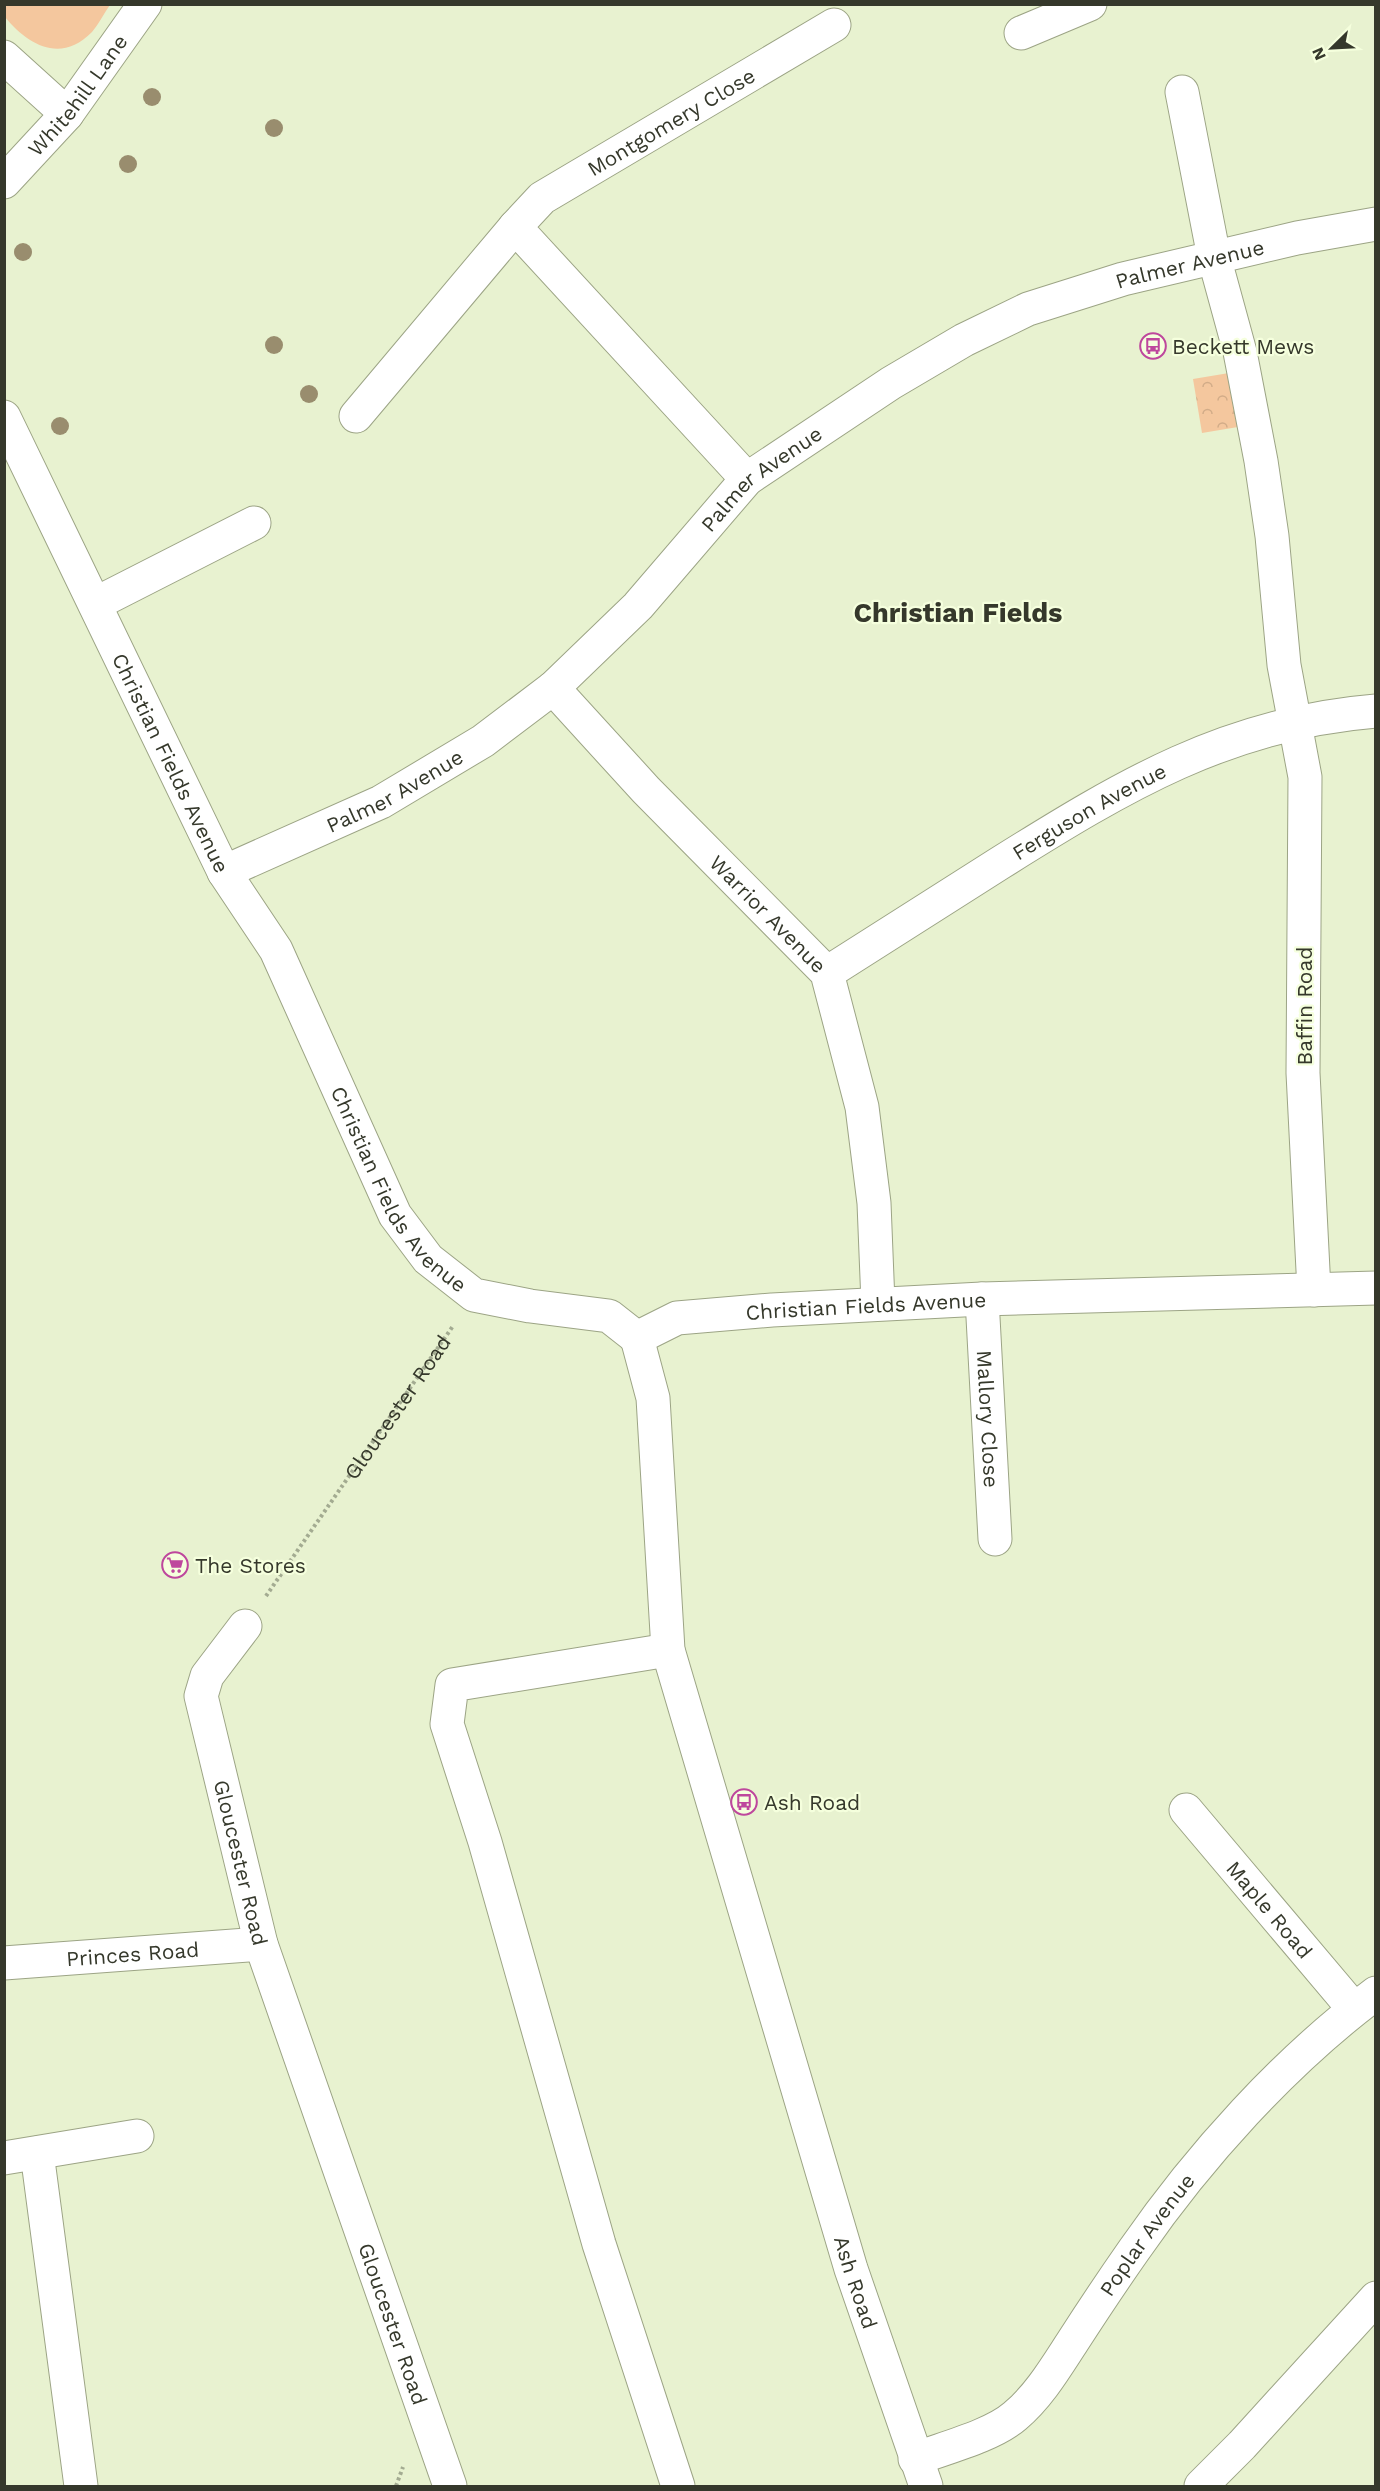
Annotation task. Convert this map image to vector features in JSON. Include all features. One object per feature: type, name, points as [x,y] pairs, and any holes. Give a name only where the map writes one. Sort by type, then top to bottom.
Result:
[{"type":"street","name":"Whitehill Lane","points":[[4,182],[67,114],[145,4]]},
{"type":"street","points":[[1021,33],[1090,4]]},
{"type":"street","name":"Montgomery Close","points":[[356,417],[515,227],[542,198],[834,25]]},
{"type":"street","points":[[4,57],[67,114]]},
{"type":"street","points":[[1182,92],[1214,256],[1240,352],[1261,461],[1272,536],[1284,665],[1296,723]]},
{"type":"street","name":"Palmer Avenue","points":[[224,872],[381,802],[483,741],[553,688],[638,606],[747,479],[891,383],[964,340],[1028,309],[1123,279],[1214,256],[1376,224]]},
{"type":"street","points":[[515,227],[747,479]]},
{"type":"street","name":"Christian Fields Avenue","points":[[4,417],[224,872],[276,950],[395,1215],[428,1259],[474,1295],[530,1306],[609,1316],[637,1338],[677,1318],[878,1303],[1376,1288]]},
{"type":"street","points":[[95,604],[254,523]]},
{"type":"street","name":"Warrior Avenue","points":[[553,688],[646,790],[827,973],[862,1107],[874,1203],[878,1303]]},
{"type":"street","name":"Ferguson Avenue","points":[[827,973],[1074,816],[1149,774],[1205,750],[1296,723],[1376,711]]},
{"type":"street","name":"Baffin Road","points":[[1296,723],[1306,787],[1303,1073],[1314,1290]]},
{"type":"street","name":"Mallory Close","points":[[982,1299],[995,1539]]},
{"type":"street","name":"Ash Road","points":[[637,1338],[653,1398],[668,1650],[851,2269],[920,2473]]},
{"type":"street","name":"Gloucester Road","points":[[245,1626],[207,1676],[201,1696],[261,1944],[450,2487]]},
{"type":"street","points":[[668,1650],[452,1685],[447,1724],[484,1842],[599,2244],[678,2487]]},
{"type":"street","name":"Maple Road","points":[[1186,1810],[1365,2001]]},
{"type":"street","name":"Princes Road","points":[[4,1964],[261,1944]]},
{"type":"street","name":"Poplar Avenue","points":[[920,2473],[1020,2411],[1048,2379],[1135,2248],[1193,2171],[1259,2098],[1365,2001]]},
{"type":"street","points":[[4,2158],[137,2136]]},
{"type":"street","points":[[38,2153],[81,2487]]},
{"type":"street","points":[[1201,2487],[1376,2298]]},
{"type":"path","name":"Gloucester Road","points":[[245,1626],[474,1295]]},
{"type":"green space","points":[[4,5],[110,5],[95,29],[80,42],[57,49],[46,47],[24,36],[5,17]]},
{"type":"green space","points":[[1229,373],[1238,427],[1202,433],[1193,379]]},
{"type":"place","name":"Beckett Mews","points":[[1153,346]]},
{"type":"place","name":"The Stores","points":[[175,1565]]},
{"type":"place","name":"Ash Road","points":[[744,1802]]},
{"type":"district","name":"Christian Fields","points":[[958,613]]}]
